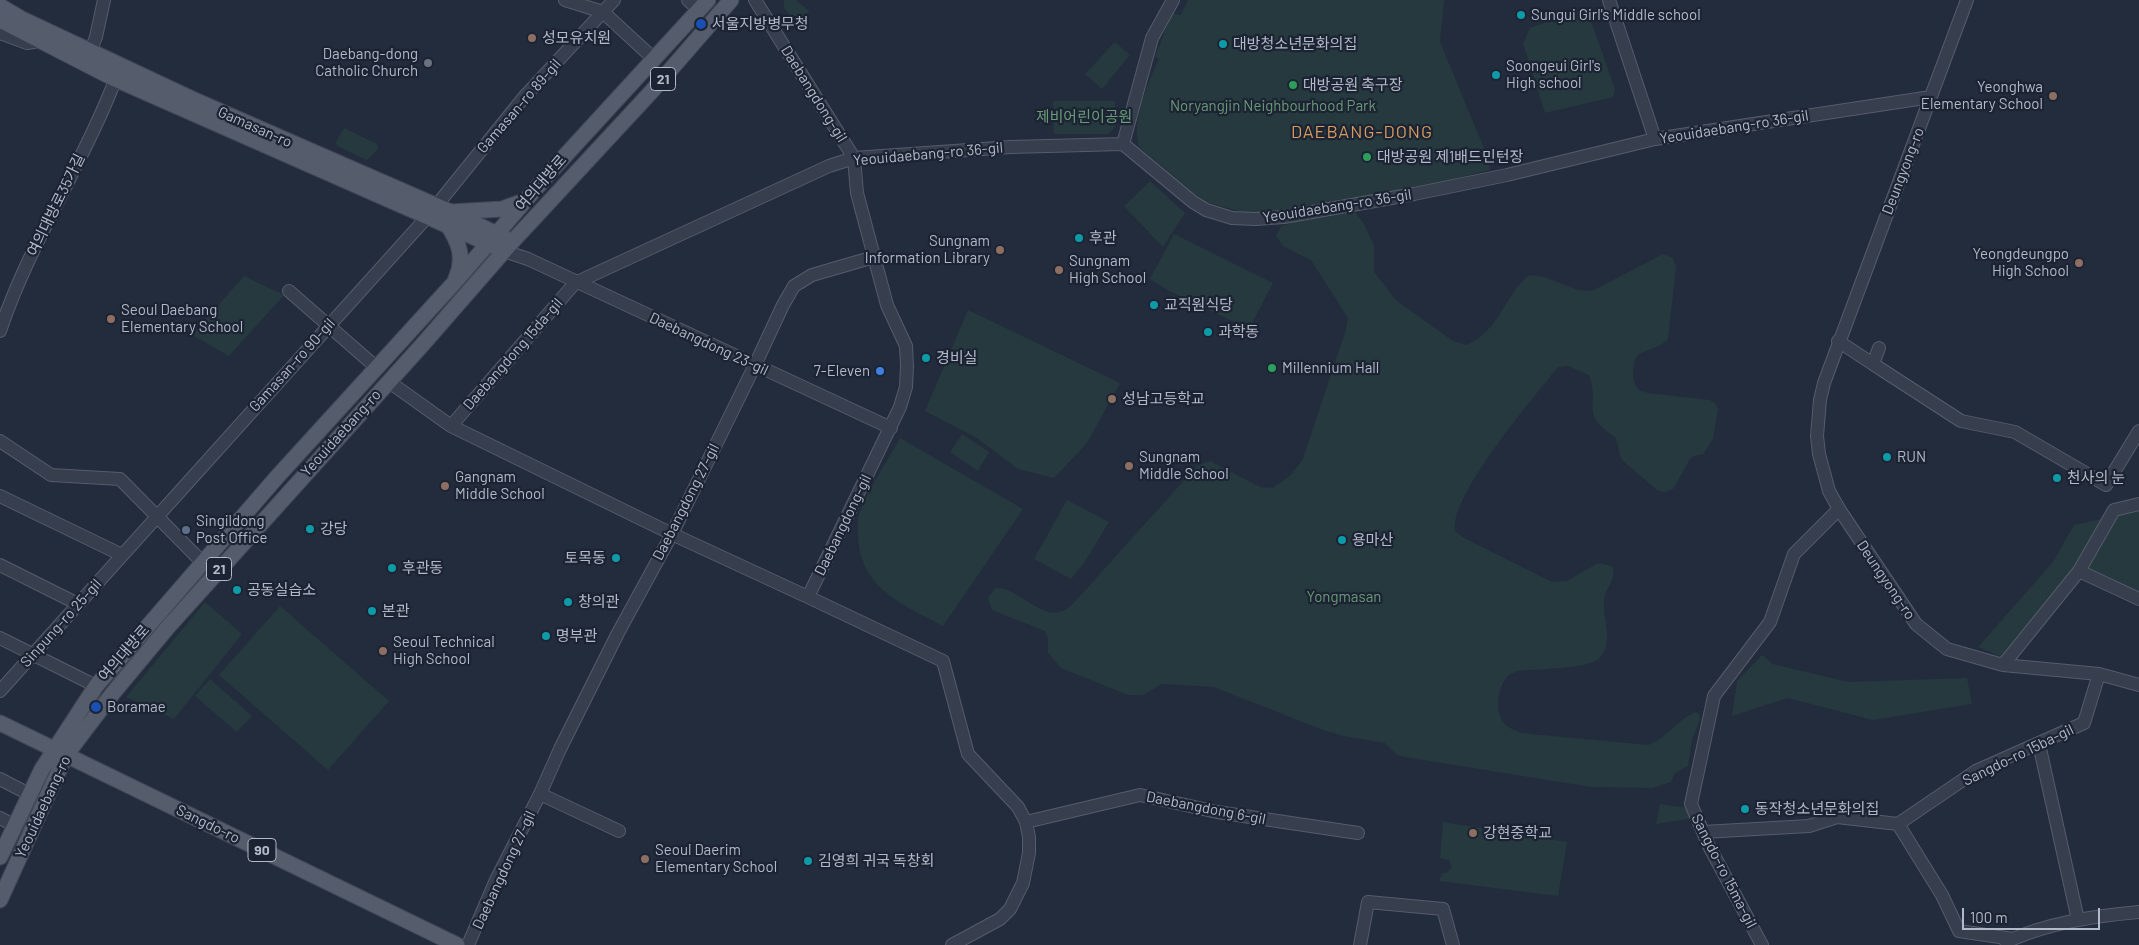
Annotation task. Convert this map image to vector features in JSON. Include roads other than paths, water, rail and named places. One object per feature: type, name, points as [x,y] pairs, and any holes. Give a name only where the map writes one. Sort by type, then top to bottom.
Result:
[{"type":"main road","name":"Yeouidaebang-ro","points":[[0,900],[60,752],[168,627],[388,380],[429,337],[508,246],[652,91],[731,0]]},
{"type":"main road","points":[[698,3],[712,21]]},
{"type":"main road","name":"여의대방로","points":[[377,368],[493,239],[525,200],[654,59],[698,3]]},
{"type":"main road","name":"Gamasan-ro","points":[[0,6],[7,18],[39,41],[88,58]]},
{"type":"main road","name":"Gamasan-ro","points":[[7,18],[118,72],[449,218],[508,246]]},
{"type":"main road","points":[[453,284],[462,262],[461,252],[449,218],[502,209],[525,200]]},
{"type":"main road","name":"Yeouidaebang-ro","points":[[202,562],[377,368]]},
{"type":"main road","name":"여의대방로","points":[[0,857],[29,794],[60,752],[96,686],[202,562]]},
{"type":"main road","name":"90","points":[[0,723],[60,752]]},
{"type":"main road","name":"Sangdo-ro","points":[[60,752],[457,945]]},
{"type":"street","points":[[4,0],[10,6],[7,18]]},
{"type":"street","points":[[88,58],[96,38],[104,0]]},
{"type":"street","points":[[565,0],[603,12],[654,59]]},
{"type":"street","name":"Gamasan-ro 89-gil","points":[[432,211],[525,96],[614,0]]},
{"type":"street","name":"Daebangdong-gil","points":[[755,0],[854,158],[857,194],[891,317],[906,346],[908,366],[906,387],[891,428],[808,597]]},
{"type":"street","points":[[1123,144],[1152,38],[1172,0]]},
{"type":"street","points":[[1609,0],[1655,139]]},
{"type":"street","name":"Deungyong-ro","points":[[1967,0],[1838,341],[1820,400],[1817,436],[1823,474],[1839,510],[1916,624],[1947,649],[2003,665],[2099,674],[2139,685]]},
{"type":"street","points":[[0,33],[27,43],[39,41]]},
{"type":"street","name":"여의대방로35가길","points":[[0,331],[11,297],[65,189],[118,72]]},
{"type":"street","name":"Yeouidaebang-ro 36-gil","points":[[575,283],[802,178],[854,158],[1011,147],[1123,144],[1193,202],[1206,210],[1232,218],[1255,219],[1303,214],[1414,194],[1507,175],[1655,139],[1931,97]]},
{"type":"street","name":"Gamasan-ro 90-gil","points":[[156,516],[432,211]]},
{"type":"street","name":"Daebangdong 23-gil","points":[[508,246],[528,259],[575,283],[891,428]]},
{"type":"street","name":"Daebangdong 27-gil","points":[[468,945],[496,880],[618,633],[672,534],[794,286],[812,275],[874,257]]},
{"type":"street","name":"Daebangdong 15da-gil","points":[[451,426],[575,283]]},
{"type":"street","points":[[289,291],[377,368]]},
{"type":"street","points":[[1838,341],[1962,421],[2015,432],[2106,485],[2139,431]]},
{"type":"street","points":[[1872,364],[1879,348]]},
{"type":"street","points":[[388,380],[451,426],[672,534],[944,661],[968,754],[1018,807],[1026,822],[1029,837],[1029,853],[1023,883],[1010,909],[1000,918],[952,945]]},
{"type":"street","points":[[0,441],[51,475],[120,479],[202,562]]},
{"type":"street","points":[[0,496],[122,555]]},
{"type":"street","points":[[2003,665],[2080,571],[2114,510],[2139,504]]},
{"type":"street","name":"Sangdo-ro 15ma-gil","points":[[1762,945],[1703,832],[1691,804],[1714,696],[1770,622],[1794,554],[1839,510]]},
{"type":"street","name":"Sinpung-ro 25-gil","points":[[0,691],[156,516]]},
{"type":"street","points":[[0,565],[78,604]]},
{"type":"street","points":[[2080,571],[2139,599]]},
{"type":"street","points":[[0,638],[96,686]]},
{"type":"street","name":"Sangdo-ro 15ba-gil","points":[[1898,824],[1976,772],[2084,723],[2099,674]]},
{"type":"street","points":[[2039,744],[2078,920]]},
{"type":"street","points":[[0,779],[29,794]]},
{"type":"street","name":"Daebangdong 27-gil","points":[[540,794],[618,831]]},
{"type":"street","name":"Daebangdong 6-gil","points":[[1026,822],[1140,795],[1217,812],[1358,833]]},
{"type":"street","points":[[1703,832],[1809,826],[1837,817],[1898,824],[1942,895],[1959,931],[2012,938]]},
{"type":"street","points":[[0,818],[15,826]]},
{"type":"street","points":[[1360,945],[1368,902],[1443,909],[1453,945]]},
{"type":"street","points":[[1999,945],[2028,931],[2078,920],[2139,912]]},
{"type":"place","name":"Sungui Girl's Middle school","points":[[1521,15]]},
{"type":"place","name":"서울지방병무청","points":[[701,24]]},
{"type":"place","name":"성모유치원","points":[[532,38]]},
{"type":"place","name":"대방청소년문화의집","points":[[1223,44]]},
{"type":"place","name":"Daebang-dong Catholic Church","points":[[428,63]]},
{"type":"place","name":"Soongeui Girl's High school","points":[[1496,75]]},
{"type":"place","name":"대방공원 축구장","points":[[1293,85]]},
{"type":"place","name":"Yeonghwa Elementary School","points":[[2053,96]]},
{"type":"place","name":"대방공원 제1배드민턴장","points":[[1367,157]]},
{"type":"place","name":"후관","points":[[1079,238]]},
{"type":"place","name":"Sungnam Information Library","points":[[1000,250]]},
{"type":"place","name":"Yeongdeungpo High School","points":[[2079,263]]},
{"type":"place","name":"Sungnam High School","points":[[1059,270]]},
{"type":"place","name":"교직원식당","points":[[1154,305]]},
{"type":"place","name":"Seoul Daebang Elementary School","points":[[111,319]]},
{"type":"place","name":"과학동","points":[[1208,332]]},
{"type":"place","name":"경비실","points":[[926,358]]},
{"type":"place","name":"Millennium Hall","points":[[1272,368]]},
{"type":"place","name":"7-Eleven","points":[[880,371]]},
{"type":"place","name":"성남고등학교","points":[[1112,399]]},
{"type":"place","name":"RUN","points":[[1887,457]]},
{"type":"place","name":"Sungnam Middle School","points":[[1129,466]]},
{"type":"place","name":"천사의 눈","points":[[2057,478]]},
{"type":"place","name":"Gangnam Middle School","points":[[445,486]]},
{"type":"place","name":"강당","points":[[310,529]]},
{"type":"place","name":"Singildong Post Office","points":[[186,530]]},
{"type":"place","name":"용마산","points":[[1342,540]]},
{"type":"place","name":"토목동","points":[[616,558]]},
{"type":"place","name":"후관동","points":[[392,568]]},
{"type":"place","name":"공동실습소","points":[[237,590]]},
{"type":"place","name":"창의관","points":[[568,602]]},
{"type":"place","name":"본관","points":[[372,611]]},
{"type":"place","name":"명부관","points":[[546,636]]},
{"type":"place","name":"Seoul Technical High School","points":[[383,651]]},
{"type":"place","name":"Boramae","points":[[96,707]]},
{"type":"place","name":"동작청소년문화의집","points":[[1745,809]]},
{"type":"place","name":"강현중학교","points":[[1473,833]]},
{"type":"place","name":"Seoul Daerim Elementary School","points":[[645,859]]},
{"type":"place","name":"김영희 귀국 독창회","points":[[808,861]]},
{"type":"district","name":"DAEBANG-DONG","points":[[1362,132]]},
{"type":"park label","name":"Noryangjin Neighbourhood Park","points":[[1273,106]]},
{"type":"park label","name":"제비어린이공원","points":[[1084,117]]},
{"type":"park label","name":"Yongmasan","points":[[1344,597]]}]
